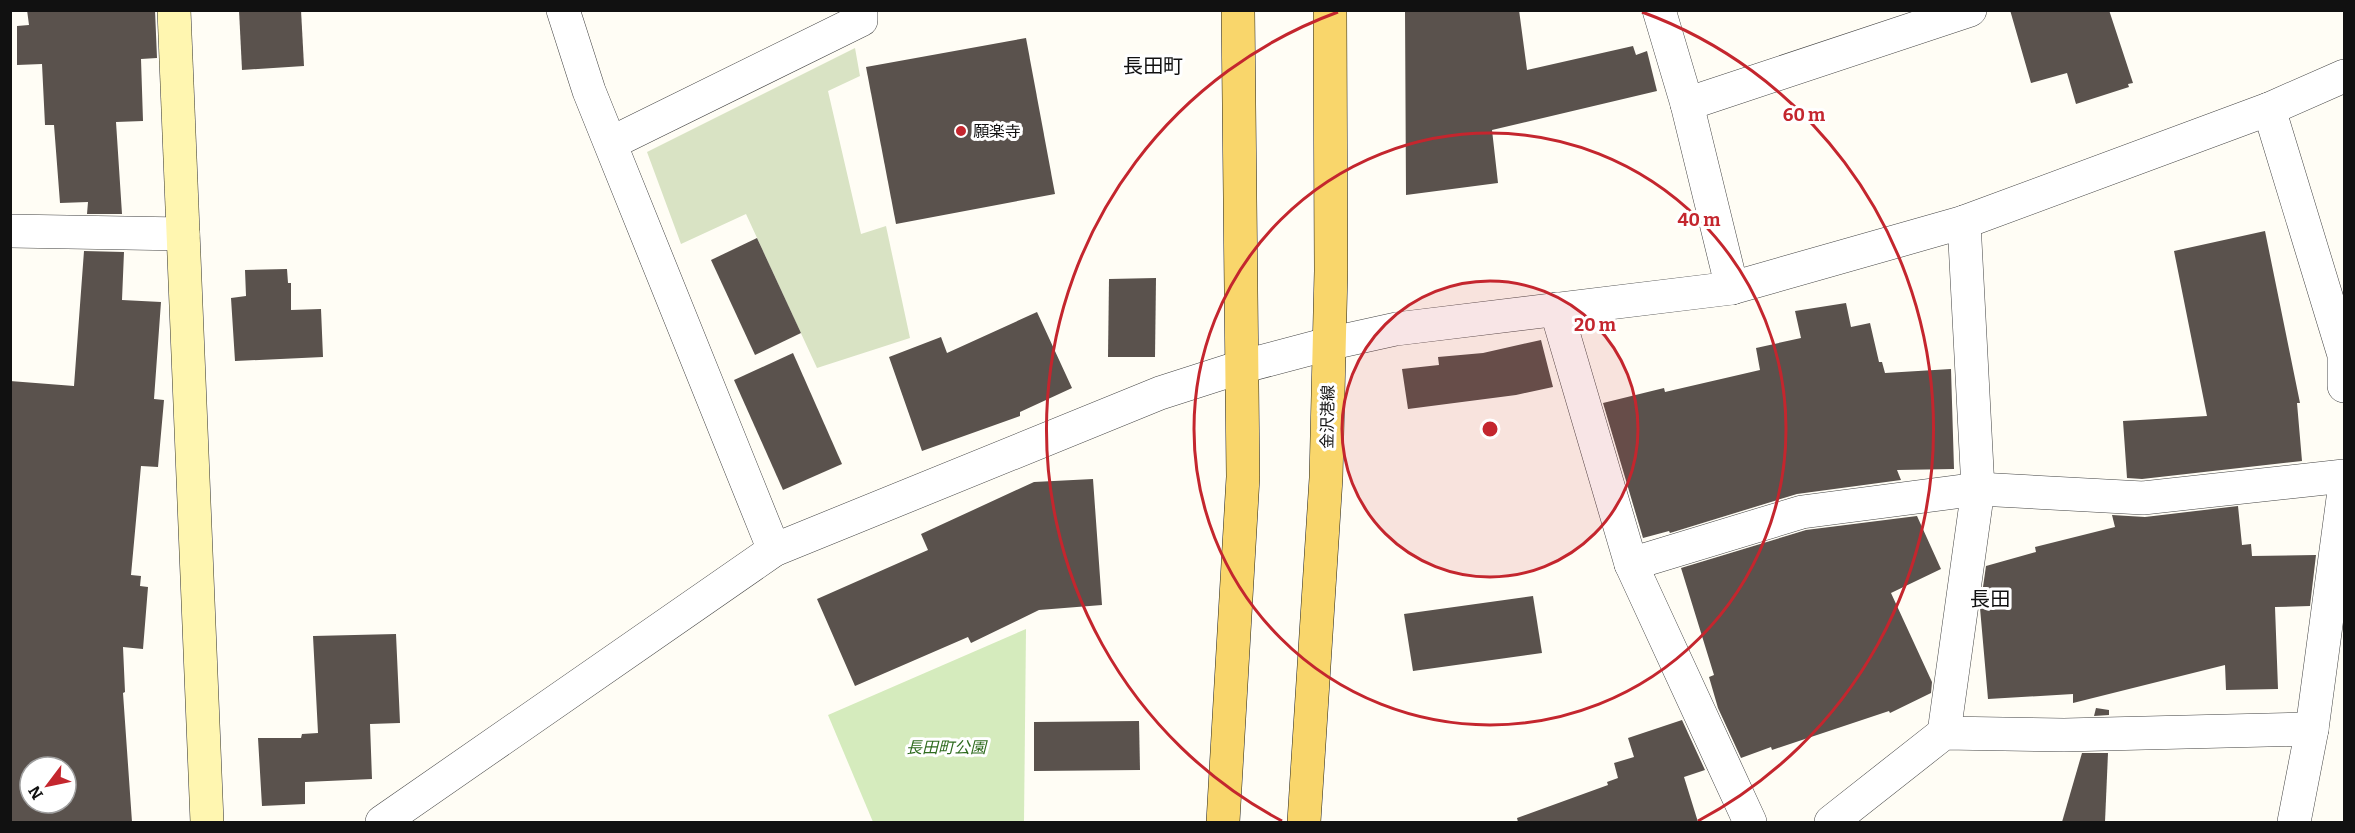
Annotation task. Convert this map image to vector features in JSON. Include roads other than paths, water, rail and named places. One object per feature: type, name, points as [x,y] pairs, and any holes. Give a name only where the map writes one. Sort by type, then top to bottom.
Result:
[{"type":"main road","points":[[1223,822],[1243,477],[1238,10]]},
{"type":"main road","name":"金沢港線","points":[[1305,822],[1326,478],[1331,271],[1330,10]]},
{"type":"street","points":[[174,10],[207,822]]},
{"type":"street","points":[[563,10],[589,91],[774,550]]},
{"type":"street","points":[[611,143],[861,20],[861,10]]},
{"type":"street","points":[[1659,10],[1687,104],[1732,288]]},
{"type":"street","points":[[1687,104],[1970,10]]},
{"type":"street","points":[[382,822],[774,550],[1160,393],[1241,367],[1396,329],[1732,288],[1964,222],[2269,109],[2344,76]]},
{"type":"street","points":[[2269,109],[2344,355],[2344,386]]},
{"type":"street","points":[[1944,734],[1978,489],[1964,222]]},
{"type":"street","points":[[10,231],[183,234]]},
{"type":"street","points":[[1556,309],[1630,564],[1750,822]]},
{"type":"street","points":[[1630,564],[1802,512],[1978,489],[2143,498],[2344,476]]},
{"type":"street","points":[[2294,822],[2312,729],[2344,491]]},
{"type":"street","points":[[1831,822],[1944,734],[2064,735],[2312,729]]},
{"type":"place","name":"願楽寺","points":[[961,131]]},
{"type":"district","name":"長田町","points":[[1153,66]]},
{"type":"district","name":"長田","points":[[1990,599]]},
{"type":"park label","name":"長田町公園","points":[[946,747]]}]
